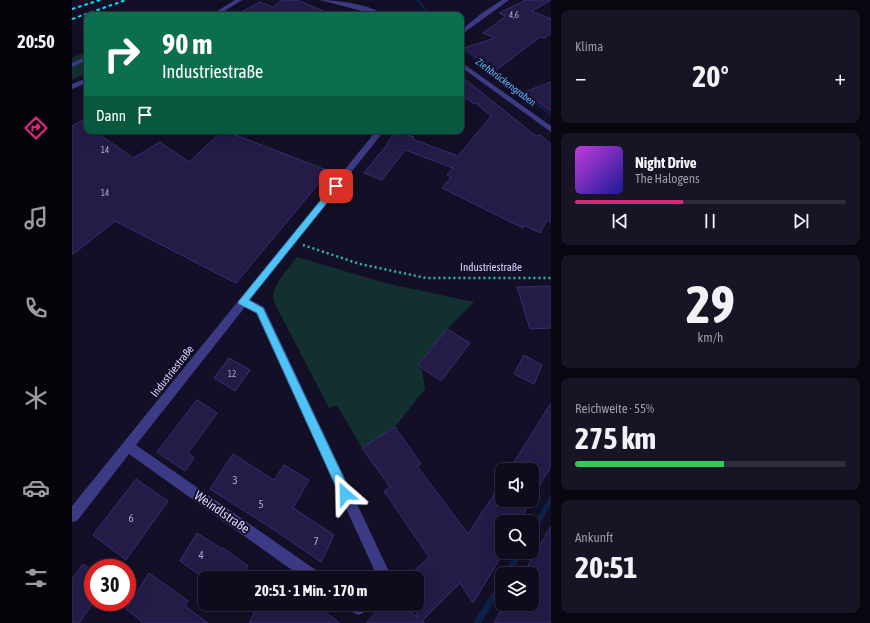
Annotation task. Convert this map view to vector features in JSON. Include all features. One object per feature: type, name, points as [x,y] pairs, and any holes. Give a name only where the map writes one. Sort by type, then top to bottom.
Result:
[{"type":"street","points":[[219,12],[240,0]]},
{"type":"street","points":[[323,0],[372,12]]},
{"type":"street","points":[[464,31],[484,14],[506,0]]},
{"type":"street","points":[[72,65],[84,59]]},
{"type":"street","points":[[464,66],[551,130]]},
{"type":"street","points":[[72,87],[84,81]]},
{"type":"street","name":"Industriestraße","points":[[72,516],[378,134]]},
{"type":"street","points":[[242,302],[260,310],[382,571]]},
{"type":"street","name":"Weindlstraße","points":[[128,446],[306,571]]},
{"type":"path","name":"Industriestraße","points":[[292,241],[360,264],[426,278],[551,278]]},
{"type":"green space","points":[[84,52],[84,74],[72,80],[72,58]]},
{"type":"green space","points":[[297,257],[385,283],[474,302],[447,329],[418,365],[422,370],[425,389],[395,427],[362,448],[337,405],[329,408],[274,302],[273,296],[277,284]]},
{"type":"building","points":[[282,0],[297,0],[326,12],[242,12],[260,2],[273,7]]},
{"type":"building","points":[[526,0],[551,0],[532,11],[551,19],[551,34],[544,38],[540,37],[495,71],[464,48],[495,38],[483,33],[506,16],[499,13]]},
{"type":"building","points":[[464,78],[536,136],[540,135],[551,144],[551,223],[547,220],[540,233],[524,225],[523,228],[442,188],[451,177],[447,175],[453,168],[405,150],[382,180],[364,173],[394,134],[405,134],[414,137],[412,139],[458,156],[491,116],[476,103],[474,104],[464,96]]},
{"type":"building","points":[[551,82],[551,111],[524,92]]},
{"type":"building","points":[[84,120],[84,134],[99,134],[133,158],[160,142],[189,162],[219,134],[233,134],[329,171],[236,283],[115,221],[72,255],[72,126]]},
{"type":"building","points":[[551,286],[551,328],[530,329],[517,287]]},
{"type":"building","points":[[447,329],[470,343],[441,381],[418,365]]},
{"type":"building","points":[[524,355],[542,365],[534,384],[514,374]]},
{"type":"building","points":[[229,358],[250,370],[235,391],[214,378]]},
{"type":"building","points":[[197,400],[217,413],[188,453],[194,458],[185,471],[157,452]]},
{"type":"building","points":[[551,403],[551,466],[539,487],[539,463],[513,463]]},
{"type":"building","points":[[395,427],[421,464],[417,466],[468,534],[495,493],[495,507],[527,507],[523,515],[495,515],[495,559],[500,559],[473,603],[460,583],[422,621],[425,623],[366,623],[377,611],[409,611],[417,617],[417,611],[424,611],[424,571],[414,571],[429,557],[384,491],[390,487],[362,448]]},
{"type":"building","points":[[233,454],[274,480],[284,465],[309,480],[293,508],[334,535],[321,562],[210,489]]},
{"type":"building","points":[[136,479],[168,501],[127,559],[93,535]]},
{"type":"building","points":[[551,526],[551,623],[494,623],[501,611],[539,611],[539,567],[527,567],[532,559],[539,559],[539,547]]},
{"type":"building","points":[[197,533],[222,549],[223,548],[248,566],[245,571],[198,571],[198,574],[180,561]]},
{"type":"building","points":[[83,564],[84,565],[84,611],[87,611],[79,623],[72,623],[72,579]]},
{"type":"building","points":[[149,573],[188,601],[185,606],[208,623],[144,623],[129,611],[136,611],[136,593]]},
{"type":"building","points":[[255,611],[324,611],[340,623],[249,623]]},
{"type":"waterway","name":"Ziehbrückengraben","points":[[417,0],[428,12]]},
{"type":"waterway","name":"Ziehbrückengraben","points":[[464,50],[551,115]]},
{"type":"waterway","name":"Ziehbrückengraben","points":[[539,520],[551,499]]},
{"type":"waterway","name":"Ziehbrückengraben","points":[[511,567],[516,559]]},
{"type":"waterway","name":"Ziehbrückengraben","points":[[477,623],[495,594]]},
{"type":"railway","points":[[72,9],[100,0]]},
{"type":"railway","points":[[92,12],[126,0]]},
{"type":"railway","points":[[72,19],[84,15]]},
{"type":"route","points":[[336,186],[242,302],[260,310],[345,494]]}]
